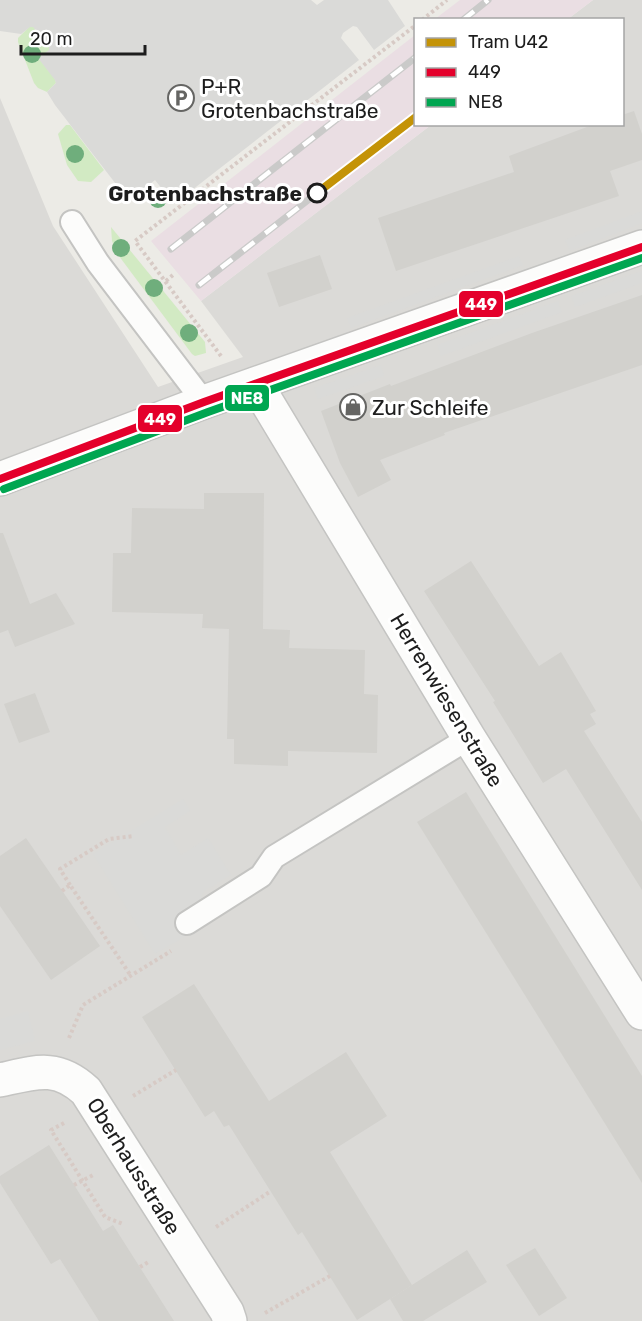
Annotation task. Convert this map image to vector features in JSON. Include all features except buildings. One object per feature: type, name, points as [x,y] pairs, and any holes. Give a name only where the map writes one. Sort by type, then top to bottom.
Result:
[{"type":"street","points":[[0,479],[204,402],[642,247]]},
{"type":"street","name":"Herrenwiesenstraße","points":[[256,384],[469,738],[642,1013]]},
{"type":"street","points":[[0,1080],[36,1072],[56,1072]]},
{"type":"street","name":"Oberhausstraße","points":[[56,1072],[74,1079],[86,1091],[227,1312],[230,1321]]},
{"type":"lane","points":[[72,222],[98,263],[204,402]]},
{"type":"lane","points":[[187,922],[261,876],[274,857],[469,738]]},
{"type":"path","points":[[424,18],[447,0]]},
{"type":"path","points":[[224,358],[135,241],[414,27]]},
{"type":"path","points":[[166,281],[173,275]]},
{"type":"path","points":[[131,976],[60,869],[109,839],[134,836]]},
{"type":"path","points":[[62,891],[70,885]]},
{"type":"path","points":[[56,1072],[82,1005],[195,937],[187,922]]},
{"type":"path","points":[[132,1096],[176,1070]]},
{"type":"path","points":[[207,1234],[271,1191]]},
{"type":"path","points":[[264,1314],[330,1276]]},
{"type":"shaded area","name":"P+R Grotenbachstraße","points":[[0,0],[311,0],[317,5],[324,0],[388,0],[405,26],[374,50],[357,27],[353,26],[343,33],[341,38],[359,60],[174,204],[155,180],[129,201],[47,92],[56,83],[38,58],[49,50],[49,47],[33,27],[21,34],[0,31]]},
{"type":"shaded area","points":[[460,0],[593,0],[569,18],[436,18]]},
{"type":"shaded area","points":[[593,0],[642,0],[642,1321],[0,1321],[0,98],[53,226],[158,387],[243,357],[201,301],[430,126],[624,126],[624,18],[569,18]]},
{"type":"shaded area","points":[[414,36],[414,126],[430,126],[201,301],[151,241]]},
{"type":"shaded area","points":[[642,211],[642,223],[570,251],[565,240]]},
{"type":"shaded area","points":[[519,256],[523,265],[351,328],[347,318]]},
{"type":"shaded area","points":[[642,271],[642,283],[575,307],[571,296]]},
{"type":"shaded area","points":[[558,301],[562,312],[441,356],[437,345]]},
{"type":"shaded area","points":[[381,365],[384,376],[318,399],[314,388]]},
{"type":"shaded area","points":[[183,799],[190,811],[165,827],[181,855],[208,838],[231,875],[204,891],[184,937],[155,954],[93,854]]},
{"type":"shaded area","points":[[28,1011],[35,1041],[0,1050],[0,1019]]},
{"type":"green space","points":[[30,26],[34,27],[50,47],[56,83],[47,92],[38,88],[34,83],[18,42],[18,38]]},
{"type":"green space","points":[[66,125],[70,125],[104,170],[91,182],[78,181],[67,165],[58,134]]},
{"type":"green space","points":[[111,227],[205,342],[206,353],[195,356],[192,354],[116,252]]},
{"type":"railway","points":[[466,18],[488,0]]},
{"type":"railway","points":[[171,249],[414,59]]},
{"type":"railway","points":[[199,285],[317,193]]},
{"type":"tram line","name":"U42","points":[[317,193],[414,119]]},
{"type":"transit line","name":"449","points":[[0,479],[204,402],[642,247]]},
{"type":"transit line","name":"NE8","points":[[4,489],[208,412],[642,258]]},
{"type":"place","name":"P+R Grotenbachstraße","points":[[181,98]]},
{"type":"place","name":"Grotenbachstraße","points":[[317,193]]},
{"type":"place","name":"Zur Schleife","points":[[353,407]]}]
